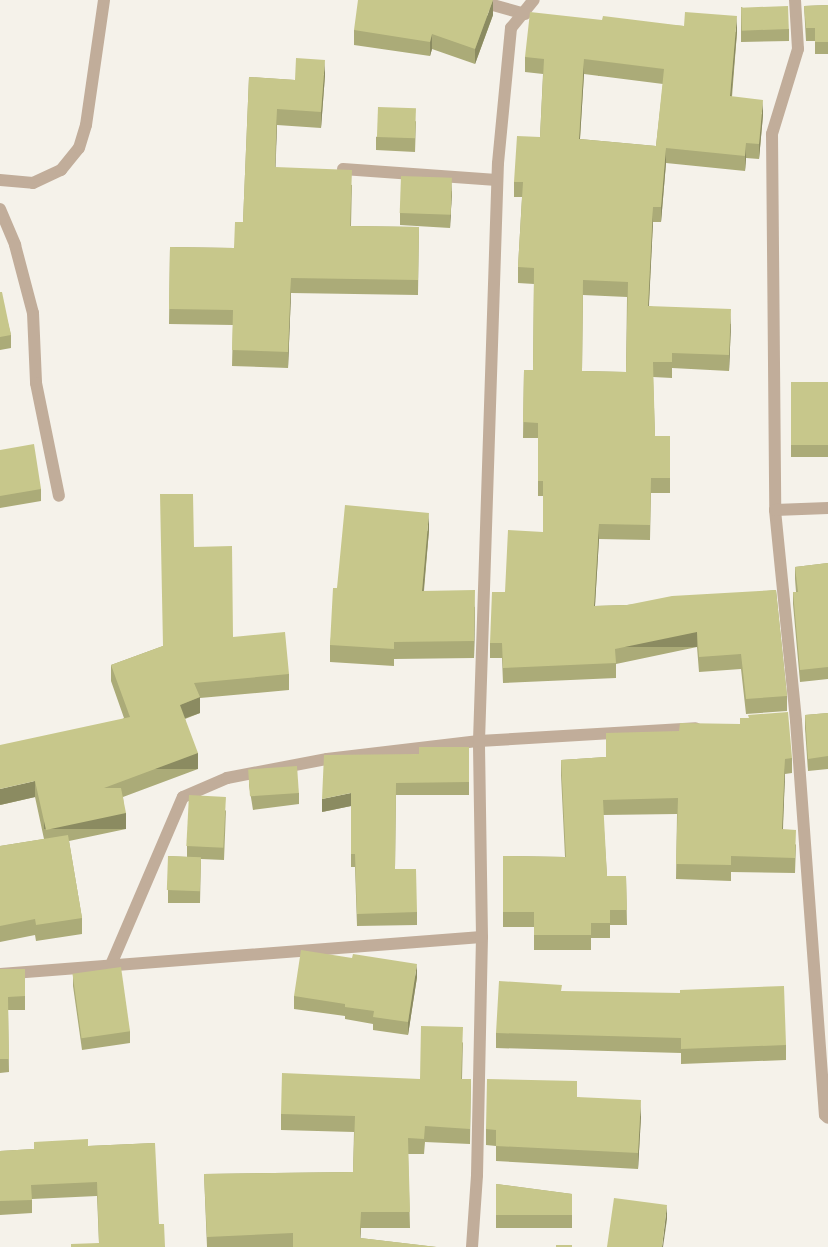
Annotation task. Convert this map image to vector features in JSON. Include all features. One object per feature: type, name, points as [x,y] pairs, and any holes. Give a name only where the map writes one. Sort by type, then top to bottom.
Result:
[{"type":"lane","points":[[0,180],[33,183],[60,170],[79,148],[86,125],[104,0]]},
{"type":"lane","points":[[475,0],[525,14]]},
{"type":"lane","points":[[472,1247],[478,1175],[482,937],[479,741],[497,180],[506,58],[512,28],[525,14],[534,0]]},
{"type":"lane","points":[[795,0],[798,49],[772,134],[775,510],[825,1115],[828,1118]]},
{"type":"lane","points":[[343,169],[497,180]]},
{"type":"lane","points":[[0,209],[15,245],[33,313],[36,383],[59,496]]},
{"type":"lane","points":[[775,510],[828,508]]},
{"type":"lane","points":[[791,721],[812,719]]},
{"type":"lane","points":[[110,967],[183,797],[228,778],[318,761],[479,741],[707,727]]},
{"type":"lane","points":[[0,974],[482,937]]},
{"type":"building","points":[[358,0],[493,0],[475,49],[432,34],[430,42],[354,30]]},
{"type":"building","points":[[828,5],[828,42],[815,42],[815,28],[806,28],[804,6]]},
{"type":"building","points":[[788,6],[789,29],[742,31],[741,8]]},
{"type":"building","points":[[530,12],[602,20],[603,16],[684,26],[685,12],[737,16],[730,96],[763,100],[759,144],[746,143],[745,156],[666,148],[661,207],[653,207],[648,306],[731,309],[729,355],[672,353],[672,362],[653,362],[655,436],[670,436],[670,478],[651,478],[650,525],[599,524],[594,606],[627,605],[672,596],[776,590],[787,696],[746,699],[741,654],[699,657],[697,632],[615,649],[616,663],[503,668],[502,643],[490,643],[492,592],[505,592],[508,530],[543,532],[543,481],[538,481],[538,423],[523,422],[524,370],[533,370],[534,268],[518,267],[523,182],[514,182],[517,136],[540,137],[544,59],[525,57]],"holes":[[[584,59],[664,69],[656,146],[579,139]],[[583,280],[628,282],[626,372],[582,371]]]},
{"type":"building","points":[[296,58],[325,60],[321,112],[277,109],[275,167],[352,170],[350,226],[419,227],[418,280],[291,278],[288,352],[232,350],[233,310],[169,309],[170,247],[234,248],[235,222],[243,222],[249,77],[295,80]]},
{"type":"building","points":[[378,107],[416,108],[415,138],[377,137]]},
{"type":"building","points":[[401,176],[452,178],[451,215],[400,213]]},
{"type":"building","points":[[0,292],[2,292],[11,335],[0,337]]},
{"type":"building","points":[[791,382],[828,382],[828,445],[791,445]]},
{"type":"building","points":[[34,444],[41,489],[0,496],[0,450]]},
{"type":"building","points":[[160,494],[193,494],[194,547],[232,546],[233,637],[285,632],[289,674],[194,683],[200,697],[180,705],[198,753],[104,788],[121,788],[126,813],[46,830],[35,781],[0,789],[0,745],[130,717],[111,665],[163,646]]},
{"type":"building","points":[[345,505],[429,513],[422,591],[475,590],[474,641],[394,642],[394,649],[330,645],[333,588],[337,588]]},
{"type":"building","points":[[828,563],[828,667],[800,670],[793,592],[798,592],[795,567]]},
{"type":"building","points":[[788,712],[792,758],[785,759],[782,829],[796,830],[795,858],[731,856],[731,865],[676,864],[678,798],[603,800],[607,876],[626,876],[627,910],[610,910],[610,923],[591,923],[591,935],[534,935],[534,912],[503,912],[503,856],[566,857],[561,760],[606,757],[606,733],[679,731],[680,723],[740,724],[740,718],[749,718],[748,715]]},
{"type":"building","points":[[828,713],[828,756],[808,759],[805,715]]},
{"type":"building","points":[[419,747],[469,747],[469,782],[396,783],[395,869],[416,869],[417,912],[357,914],[355,854],[351,854],[351,793],[322,799],[324,755],[419,754]]},
{"type":"building","points":[[297,766],[299,793],[250,796],[248,769]]},
{"type":"building","points":[[189,795],[226,797],[223,848],[186,846]]},
{"type":"building","points":[[68,835],[82,918],[36,925],[35,919],[0,926],[0,846]]},
{"type":"building","points":[[168,856],[201,857],[200,891],[167,890]]},
{"type":"building","points":[[301,950],[352,958],[353,954],[417,964],[408,1022],[373,1017],[374,1011],[345,1007],[345,1004],[294,996]]},
{"type":"building","points":[[121,967],[130,1031],[82,1038],[72,974]]},
{"type":"building","points":[[0,969],[25,969],[25,996],[8,997],[9,1059],[0,1059]]},
{"type":"building","points":[[499,981],[562,985],[561,991],[680,993],[680,990],[784,986],[786,1045],[681,1049],[681,1038],[496,1033]]},
{"type":"building","points":[[421,1026],[463,1027],[461,1079],[471,1079],[470,1129],[425,1126],[424,1139],[408,1138],[410,1212],[361,1212],[360,1238],[437,1247],[293,1247],[293,1233],[207,1237],[204,1174],[353,1172],[355,1116],[281,1114],[282,1073],[420,1079]]},
{"type":"building","points":[[487,1079],[577,1081],[577,1097],[641,1100],[638,1153],[496,1146],[496,1130],[486,1129]]},
{"type":"building","points":[[88,1139],[88,1146],[155,1143],[159,1224],[164,1224],[165,1247],[71,1247],[71,1244],[99,1243],[97,1182],[31,1185],[32,1200],[0,1201],[0,1151],[34,1149],[34,1142]]},
{"type":"building","points":[[496,1184],[572,1194],[572,1215],[496,1215]]},
{"type":"building","points":[[614,1198],[667,1205],[662,1247],[607,1247]]},
{"type":"building","points":[[556,1245],[572,1245],[572,1247],[556,1247]]}]
